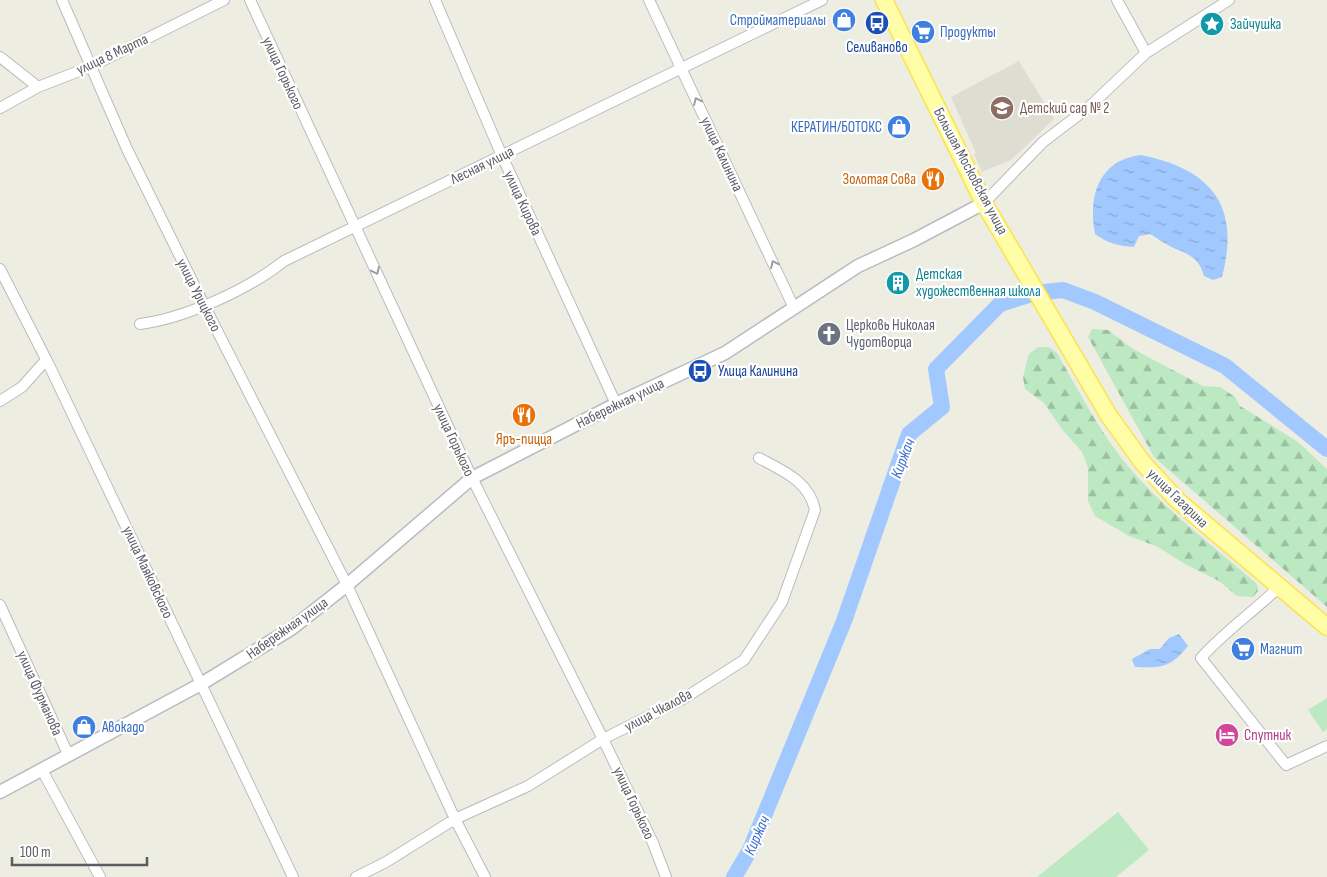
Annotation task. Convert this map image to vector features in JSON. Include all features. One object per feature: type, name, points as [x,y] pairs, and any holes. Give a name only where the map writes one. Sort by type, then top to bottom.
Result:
[{"type":"main road","name":"Большая Московская улица","points":[[884,0],[984,203],[1064,338]]},
{"type":"main road","name":"улица Гагарина","points":[[1064,338],[1109,416],[1143,464],[1177,500],[1278,588],[1327,627]]},
{"type":"street","name":"улица Урицкого","points":[[62,0],[127,150],[347,585],[455,819],[485,877]]},
{"type":"street","name":"улица 8 Марта","points":[[0,108],[38,87],[92,66],[224,0]]},
{"type":"street","name":"улица Горького","points":[[250,0],[472,478],[603,739],[653,843],[666,877]]},
{"type":"street","name":"улица Кирова","points":[[435,0],[502,156],[616,404]]},
{"type":"street","name":"улица Калинина","points":[[649,0],[794,308]]},
{"type":"street","name":"Лесная улица","points":[[140,324],[165,320],[204,305],[266,276],[284,261],[822,0]]},
{"type":"street","points":[[1117,0],[1146,53]]},
{"type":"street","name":"Набережная улица","points":[[0,792],[201,684],[291,629],[347,585],[472,478],[616,404],[724,353],[794,308],[810,295],[858,266],[914,240],[984,203],[1043,142],[1089,107],[1146,53],[1229,0]]},
{"type":"street","points":[[0,58],[38,87]]},
{"type":"street","name":"улица Маяковского","points":[[0,269],[46,360],[293,877]]},
{"type":"street","points":[[0,401],[22,387],[46,360]]},
{"type":"street","name":"улица Чкалова","points":[[356,877],[386,862],[455,819],[528,786],[586,752],[603,739],[683,698],[744,660],[782,602],[815,510],[806,489],[794,477],[759,458]]},
{"type":"street","points":[[1278,588],[1201,658],[1286,765],[1327,746]]},
{"type":"street","name":"улица Фурманова","points":[[0,605],[68,754]]},
{"type":"street","points":[[42,770],[100,877]]},
{"type":"shaded area","name":"Детский сад № 2","points":[[1019,61],[1054,119],[1011,160],[982,172],[974,154],[976,153],[951,97]]},
{"type":"green space","points":[[1092,329],[1108,330],[1133,349],[1203,386],[1220,387],[1235,397],[1240,406],[1298,442],[1327,469],[1327,607],[1154,457],[1088,337]]},
{"type":"green space","points":[[1038,347],[1049,347],[1057,353],[1101,430],[1133,472],[1177,516],[1257,584],[1258,591],[1253,597],[1237,596],[1219,581],[1185,564],[1158,547],[1129,536],[1095,516],[1088,501],[1088,468],[1082,452],[1061,428],[1044,403],[1025,389],[1023,377],[1029,354]]},
{"type":"green space","points":[[1327,698],[1327,729],[1323,732],[1308,710]]},
{"type":"green space","points":[[1118,812],[1149,850],[1116,877],[1037,877]]},
{"type":"water","points":[[1141,155],[1165,161],[1186,170],[1202,181],[1215,194],[1223,210],[1227,230],[1227,252],[1222,277],[1213,280],[1204,276],[1197,261],[1150,234],[1139,236],[1134,247],[1113,244],[1095,234],[1093,207],[1099,182],[1115,164],[1126,158]]},
{"type":"water","points":[[1179,634],[1188,646],[1176,659],[1159,667],[1135,667],[1132,659],[1150,649],[1160,649],[1169,638]]},
{"type":"waterway","name":"Киржач","points":[[734,877],[750,850],[844,621],[909,434],[942,407],[936,369],[1000,304],[1035,293],[1063,290],[1095,302],[1225,366],[1327,449]]},
{"type":"place","name":"Стройматериалы","points":[[844,20]]},
{"type":"place","name":"Селиваново","points":[[877,23]]},
{"type":"place","name":"Зайчушка","points":[[1212,24]]},
{"type":"place","name":"Продукты","points":[[923,32]]},
{"type":"place","name":"Детский сад № 2","points":[[1002,108]]},
{"type":"place","name":"КЕРАТИН/БОТОКС","points":[[899,127]]},
{"type":"place","name":"Золотая Сова","points":[[933,179]]},
{"type":"place","name":"Детская художественная школа","points":[[898,283]]},
{"type":"place","name":"Церковь Николая Чудотворца","points":[[829,334]]},
{"type":"place","name":"Улица Калинина","points":[[700,371]]},
{"type":"place","name":"Яръ-пицца","points":[[524,415]]},
{"type":"place","name":"Магнит","points":[[1243,649]]},
{"type":"place","name":"Авокадо","points":[[84,727]]},
{"type":"place","name":"Спутник","points":[[1227,735]]}]
